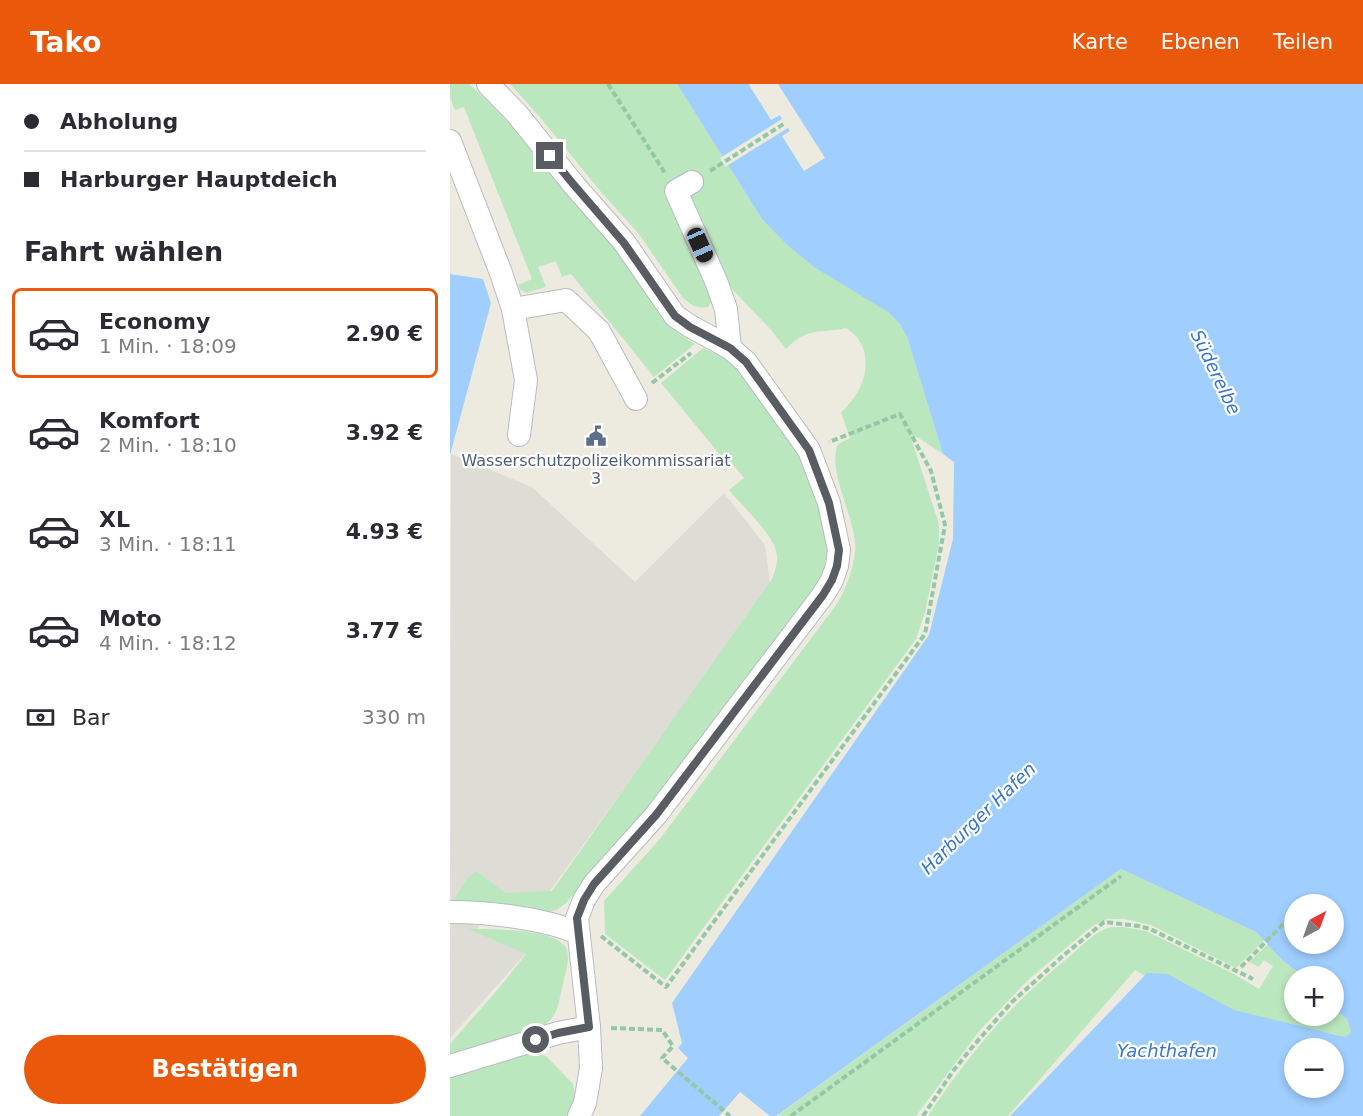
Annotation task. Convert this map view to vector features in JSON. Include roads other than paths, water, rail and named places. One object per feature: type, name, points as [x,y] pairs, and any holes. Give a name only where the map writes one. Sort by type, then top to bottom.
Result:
[{"type":"street","points":[[488,84],[518,114],[574,185],[624,243],[675,316],[690,327],[730,348],[746,362],[809,450],[829,503],[839,550],[837,566],[823,595],[656,815],[594,884],[584,900],[577,918],[589,1027],[591,1068],[585,1103],[579,1116]]},
{"type":"street","points":[[450,141],[513,309],[526,380],[519,435]]},
{"type":"street","points":[[684,187],[726,309],[730,348]]},
{"type":"street","points":[[513,309],[566,300],[599,331],[636,399]]},
{"type":"street","points":[[450,912],[474,912],[531,920],[578,933]]},
{"type":"street","points":[[450,1066],[558,1033],[589,1027]]},
{"type":"water","points":[[677,84],[1363,84],[1363,1116],[1010,1116],[1147,973],[1167,974],[1234,1010],[1284,1022],[1284,1026],[1300,1026],[1345,1037],[1351,1033],[1344,1017],[1344,966],[1290,966],[1256,932],[1121,869],[776,1116],[770,1116],[740,1092],[719,1116],[640,1116],[688,1058],[678,1048],[682,1043],[672,1003],[929,635],[953,539],[954,462],[943,454],[907,337],[900,324],[888,312],[814,267],[786,244],[762,219]]},
{"type":"water","points":[[450,274],[483,279],[491,303],[450,455]]},
{"type":"place","name":"Wasserschutzpolizeikommissariat 3","points":[[596,436]]},
{"type":"water label","name":"Süderelbe","points":[[1216,372]]},
{"type":"water label","name":"Harburger Hafen","points":[[978,818]]},
{"type":"water label","name":"Yachthafen","points":[[1167,1050]]}]
